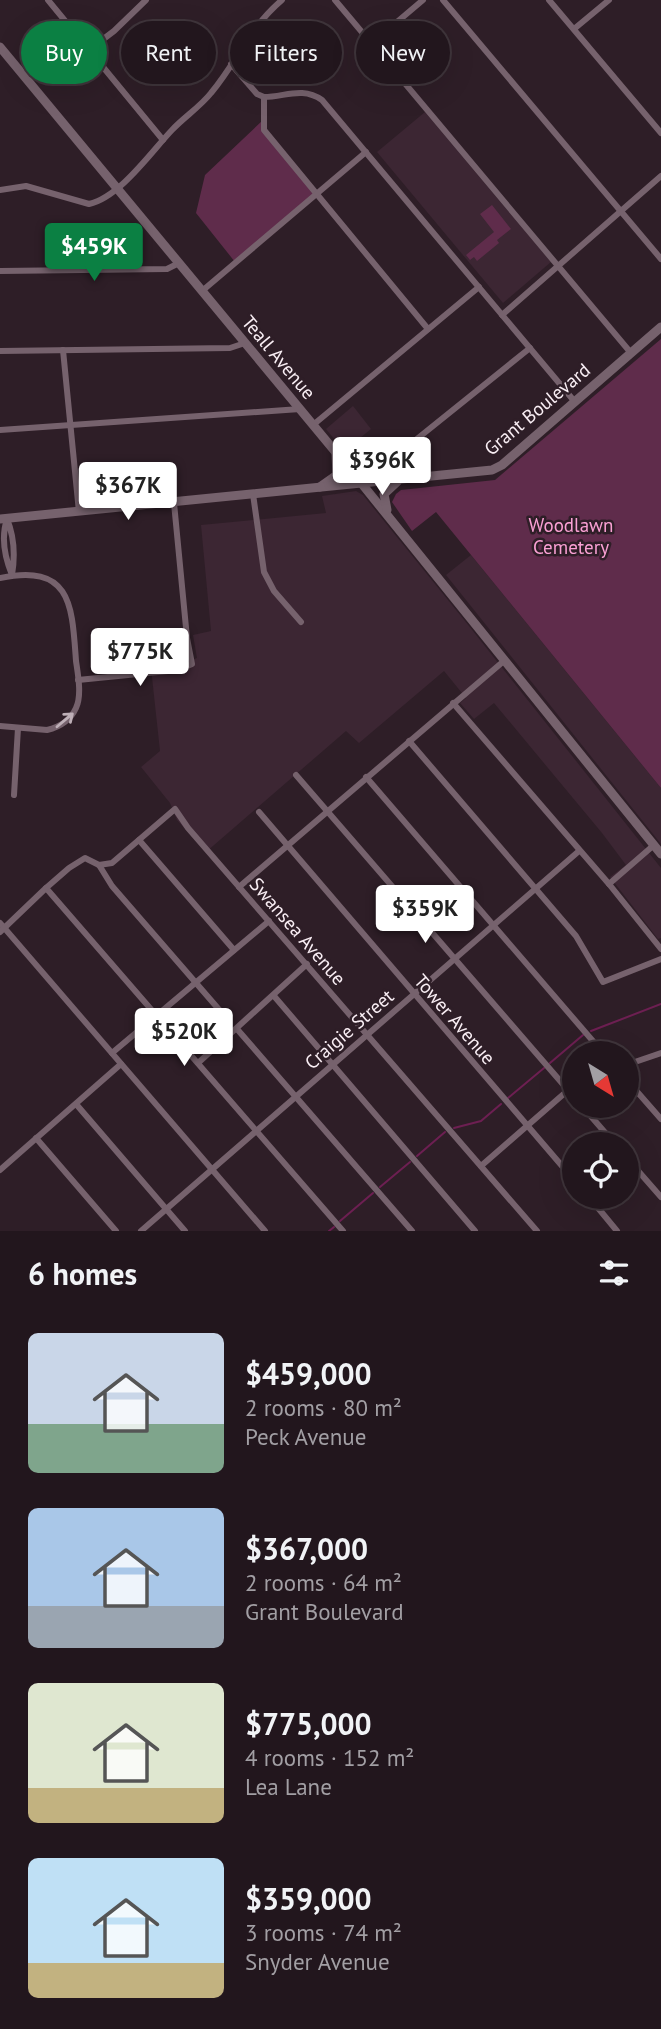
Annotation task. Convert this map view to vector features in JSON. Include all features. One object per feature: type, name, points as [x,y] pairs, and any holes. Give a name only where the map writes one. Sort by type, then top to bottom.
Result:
[{"type":"street","points":[[48,0],[65,21]]},
{"type":"street","points":[[107,35],[146,0]]},
{"type":"street","points":[[262,21],[282,0]]},
{"type":"street","points":[[335,0],[356,26]]},
{"type":"street","points":[[398,21],[423,0]]},
{"type":"street","points":[[443,0],[661,259]]},
{"type":"street","points":[[549,0],[661,133]]},
{"type":"street","points":[[574,29],[609,0]]},
{"type":"street","name":"Teall Avenue","points":[[0,47],[362,484],[661,854]]},
{"type":"street","points":[[0,190],[26,186],[89,204],[106,196],[146,161],[163,140],[210,94],[230,67]]},
{"type":"street","points":[[107,72],[163,140]]},
{"type":"street","points":[[249,84],[257,94],[264,97],[293,92],[318,96],[575,402]]},
{"type":"street","points":[[405,84],[631,353]]},
{"type":"street","points":[[264,97],[264,130],[428,329]]},
{"type":"street","points":[[202,291],[366,152]]},
{"type":"street","points":[[502,315],[661,176]]},
{"type":"street","points":[[0,271],[167,269],[179,263]]},
{"type":"street","points":[[313,425],[479,287]]},
{"type":"street","name":"Grant Boulevard","points":[[3,519],[492,470],[661,327]]},
{"type":"street","points":[[0,351],[230,348],[245,343]]},
{"type":"street","points":[[384,471],[387,463],[530,348]]},
{"type":"street","points":[[63,350],[79,512]]},
{"type":"street","points":[[0,430],[300,409]]},
{"type":"street","points":[[317,488],[337,475],[335,452]]},
{"type":"street","points":[[392,521],[384,502],[384,494],[398,481]]},
{"type":"street","points":[[253,495],[264,572],[274,591],[301,622]]},
{"type":"street","points":[[78,680],[178,670],[192,664],[174,503]]},
{"type":"street","points":[[3,519],[6,562],[12,575]]},
{"type":"street","points":[[0,578],[26,575],[47,580],[60,587],[68,598],[73,621],[78,680],[78,705],[67,721],[47,730],[0,726]]},
{"type":"street","points":[[239,887],[505,660]]},
{"type":"street","points":[[453,703],[661,949]]},
{"type":"street","points":[[14,795],[18,728]]},
{"type":"street","points":[[409,741],[584,947],[603,982],[661,959]]},
{"type":"street","points":[[296,775],[562,1078]]},
{"type":"street","points":[[366,777],[593,1041]]},
{"type":"street","name":"Swansea Avenue","points":[[139,839],[175,809],[188,828],[537,1231]]},
{"type":"street","name":"Tower Avenue","points":[[259,813],[562,1166]]},
{"type":"street","points":[[99,865],[112,863],[139,839],[234,950]]},
{"type":"street","points":[[608,884],[653,845]]},
{"type":"street","name":"Craigie Street","points":[[141,1231],[579,851]]},
{"type":"street","points":[[222,1013],[112,886],[99,865],[85,858],[78,861],[1,928],[265,1231]]},
{"type":"street","points":[[46,888],[343,1231]]},
{"type":"street","points":[[112,1053],[269,921]]},
{"type":"street","points":[[198,1063],[307,964]]},
{"type":"street","points":[[274,996],[475,1231]]},
{"type":"street","points":[[237,1029],[412,1231]]},
{"type":"street","points":[[639,1061],[661,1053]]},
{"type":"street","points":[[0,1170],[121,1064]]},
{"type":"street","points":[[639,1094],[661,1119]]},
{"type":"street","points":[[481,1166],[562,1096]]},
{"type":"street","points":[[76,1104],[185,1231]]},
{"type":"street","points":[[592,1118],[605,1132]]},
{"type":"street","points":[[36,1138],[116,1231]]},
{"type":"street","points":[[639,1172],[661,1197]]},
{"type":"street","points":[[599,1209],[617,1231]]},
{"type":"shaded area","points":[[425,112],[551,262],[503,303],[377,152]]},
{"type":"shaded area","points":[[353,406],[371,429],[344,451],[326,429]]},
{"type":"shaded area","points":[[356,491],[363,495],[469,626],[661,868],[661,938],[658,939],[610,877],[626,865],[602,833],[494,703],[474,719],[460,703],[466,698],[444,671],[359,743],[346,731],[206,852],[177,820],[170,803],[141,767],[160,751],[151,668],[182,664],[197,658],[193,635],[211,631],[201,525],[326,513],[322,496]]},
{"type":"shaded area","points":[[471,555],[661,788],[661,844],[446,575]]},
{"type":"green space","points":[[263,120],[263,126],[316,194],[235,262],[196,213],[205,175]]},
{"type":"green space","points":[[492,205],[511,229],[477,261],[474,257],[470,260],[466,255],[494,232],[480,214]]},
{"type":"green space","name":"Woodlawn Cemetery","points":[[661,339],[661,788],[436,512],[412,531],[392,502],[401,490],[495,480]]},
{"type":"waterway","points":[[591,1031],[661,1004]]},
{"type":"waterway","points":[[550,1063],[583,1035]]},
{"type":"waterway","points":[[508,1098],[544,1068]]},
{"type":"waterway","points":[[454,1128],[481,1121],[501,1104]]},
{"type":"waterway","points":[[417,1156],[445,1132]]},
{"type":"waterway","points":[[380,1187],[410,1162]]},
{"type":"waterway","points":[[340,1221],[373,1193]]},
{"type":"waterway","points":[[329,1231],[334,1227]]}]
